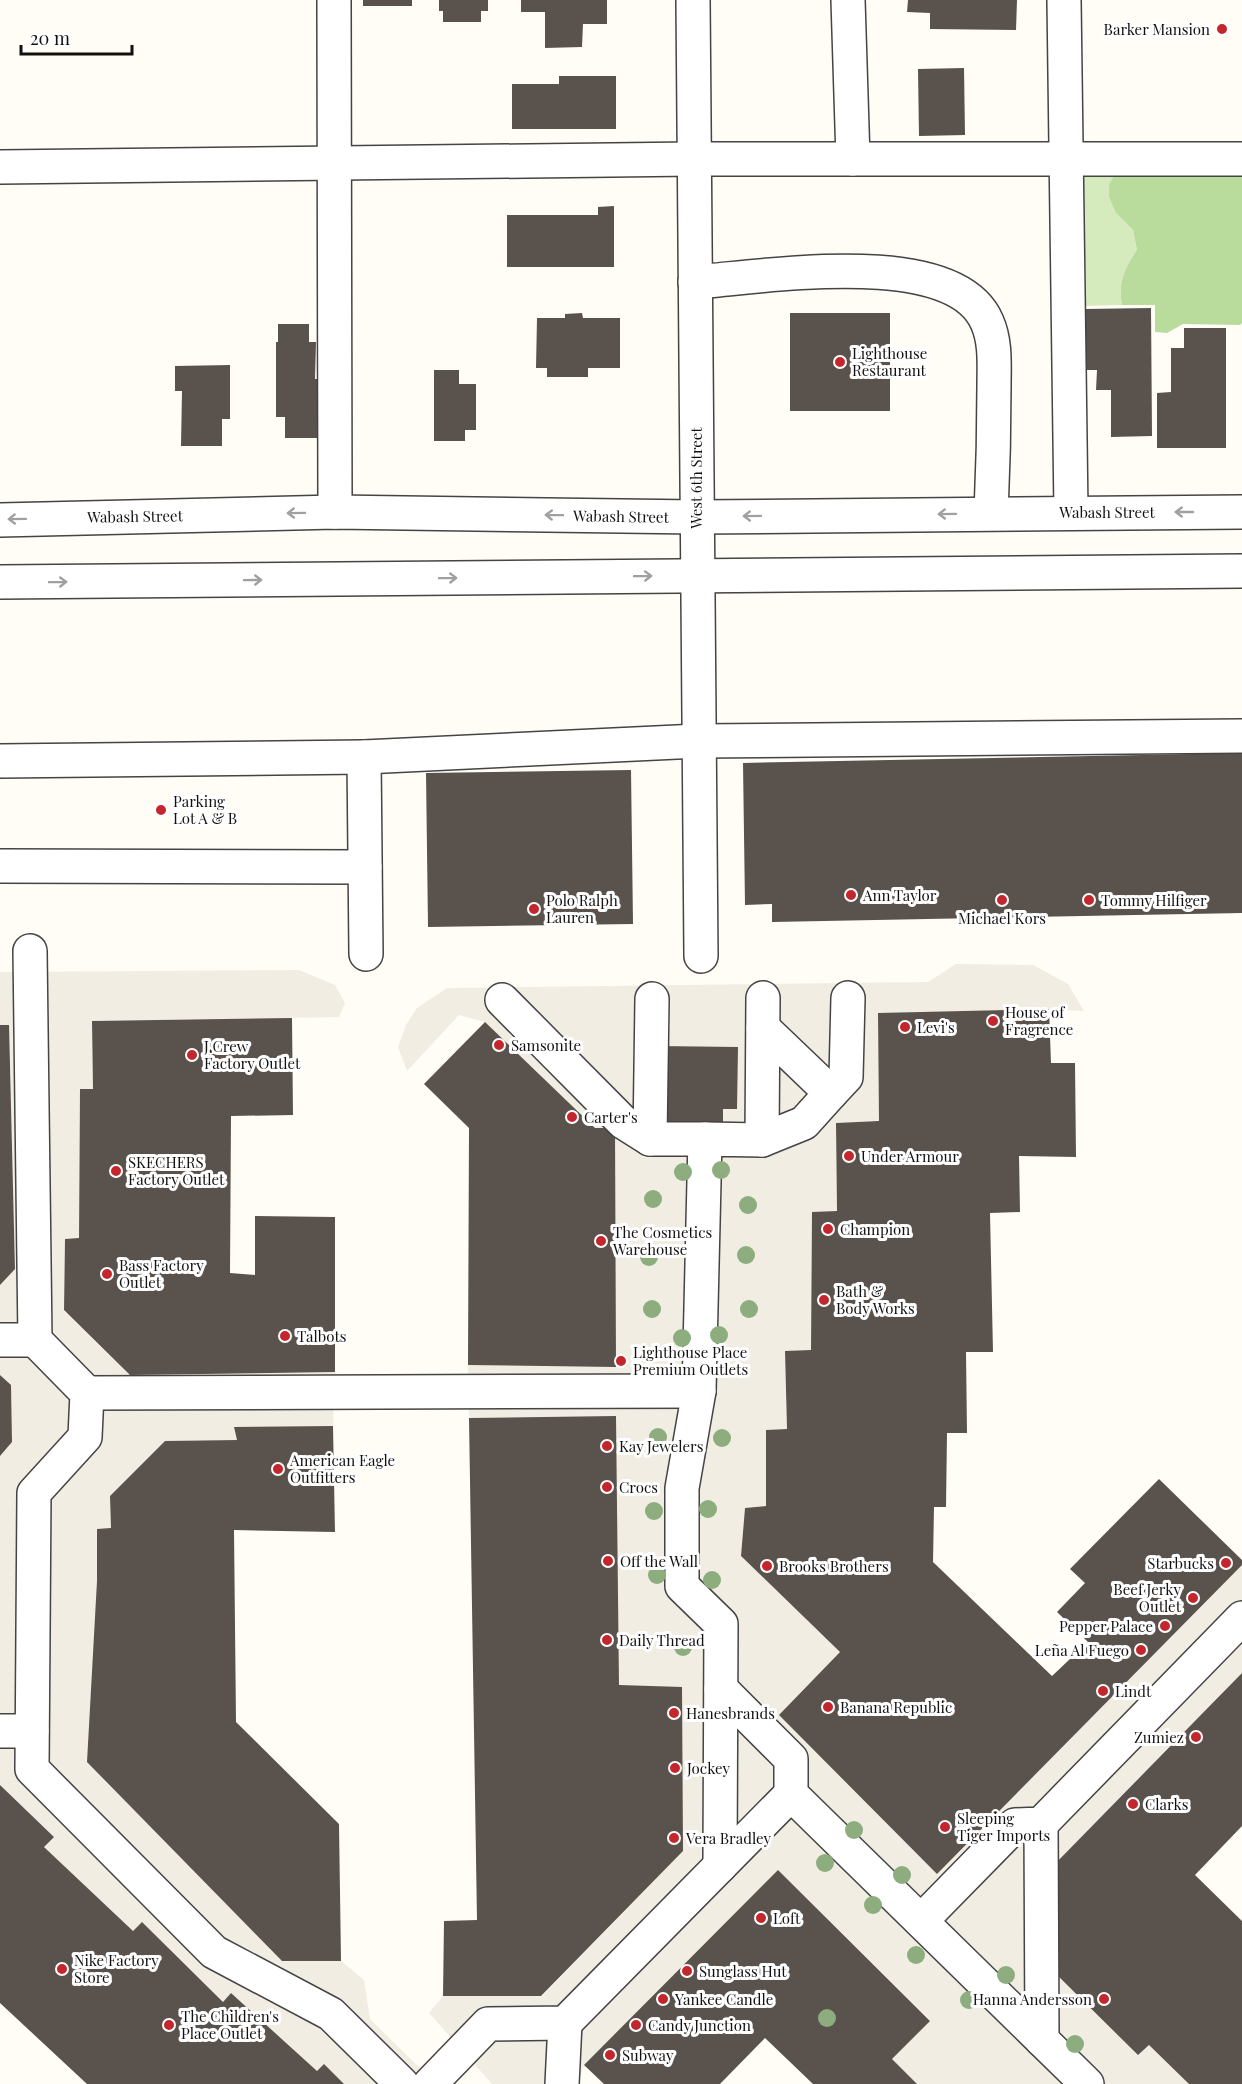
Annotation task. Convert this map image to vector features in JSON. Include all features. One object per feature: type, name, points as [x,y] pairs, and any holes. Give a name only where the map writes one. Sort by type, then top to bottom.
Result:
[{"type":"street","points":[[334,0],[335,512]]},
{"type":"street","name":"West 6th Street","points":[[693,0],[701,956]]},
{"type":"street","points":[[848,0],[853,159]]},
{"type":"street","points":[[1064,0],[1071,512]]},
{"type":"street","points":[[0,167],[694,159],[1242,159]]},
{"type":"street","points":[[695,282],[790,274],[860,272],[913,276],[958,290],[976,304],[988,323],[993,350],[991,513]]},
{"type":"street","name":"Wabash Street","points":[[0,520],[335,512],[697,517],[1242,512]]},
{"type":"street","points":[[0,582],[1242,571]]},
{"type":"street","points":[[0,761],[364,758],[698,741],[1242,736]]},
{"type":"street","points":[[364,758],[366,954]]},
{"type":"street","points":[[0,866],[365,867]]},
{"type":"street","points":[[30,951],[35,1340],[87,1393],[699,1391]]},
{"type":"street","points":[[502,1000],[623,1122],[650,1139],[762,1140],[804,1123],[846,1077],[848,998]]},
{"type":"street","points":[[650,1139],[652,999]]},
{"type":"street","points":[[762,1140],[763,1013],[831,1093]]},
{"type":"street","points":[[705,1139],[699,1391],[682,1488],[682,1586],[721,1624],[720,1866]]},
{"type":"street","points":[[0,1340],[35,1340]]},
{"type":"street","points":[[87,1393],[85,1437],[34,1493],[32,1769],[214,1952],[331,2014],[402,2084]]},
{"type":"street","points":[[921,1922],[1015,1825],[1041,1824],[1242,1618]]},
{"type":"street","points":[[562,2084],[565,2023],[791,1794],[791,1759],[721,1689]]},
{"type":"street","points":[[0,1731],[32,1731]]},
{"type":"street","points":[[791,1794],[1087,2084]]},
{"type":"street","points":[[1041,1824],[1042,2040]]},
{"type":"street","points":[[430,2084],[488,2024],[565,2023]]},
{"type":"green space","points":[[1242,168],[1242,323],[1240,325],[1183,324],[1167,333],[1155,332],[1155,305],[1122,305],[1123,276],[1137,250],[1133,230],[1116,213],[1109,197],[1109,185],[1117,170]]},
{"type":"green space","points":[[1082,170],[1117,170],[1116,213],[1133,230],[1137,250],[1123,276],[1122,305],[1083,306]]},
{"type":"shaded area","points":[[956,964],[1033,965],[1068,984],[1084,1011],[1049,1009],[878,1014],[879,1121],[836,1123],[837,1211],[812,1213],[811,1350],[785,1352],[787,1429],[766,1430],[766,1506],[745,1508],[741,1556],[840,1652],[779,1715],[937,1873],[1242,1565],[1242,1673],[1051,1969],[1138,2055],[1149,2045],[1189,2084],[917,2084],[892,2059],[930,2020],[778,1870],[584,2065],[578,2084],[492,2084],[429,2013],[443,1996],[542,1996],[683,1851],[619,1685],[615,1417],[469,1418],[468,1365],[595,1128],[485,1022],[459,1015],[407,1071],[398,1047],[406,1025],[417,1008],[447,988],[928,982]]},
{"type":"shaded area","points":[[299,970],[335,985],[345,1003],[339,1017],[92,1021],[93,1089],[80,1089],[79,1238],[65,1239],[64,1311],[130,1375],[335,1372],[333,1426],[234,1427],[237,1440],[165,1441],[110,1496],[111,1528],[241,1919],[282,1961],[341,1961],[364,1980],[370,2019],[436,2084],[344,2084],[324,2065],[317,2071],[231,1993],[223,2002],[142,1922],[133,1931],[44,1847],[53,1836],[0,1785],[0,1456],[12,1442],[11,1385],[0,1375],[0,1285],[15,1269],[9,1025],[0,1025],[0,972]]},
{"type":"building","points":[[363,0],[412,0],[412,6],[363,6]]},
{"type":"building","points":[[439,0],[488,0],[488,11],[481,11],[481,22],[443,22],[443,11],[439,11]]},
{"type":"building","points":[[521,0],[607,0],[607,24],[583,24],[582,47],[545,48],[545,12],[521,12]]},
{"type":"building","points":[[908,0],[1017,0],[1016,30],[930,29],[930,13],[907,12]]},
{"type":"building","points":[[964,68],[965,135],[919,136],[918,69]]},
{"type":"building","points":[[559,76],[616,76],[616,129],[512,129],[512,84],[559,84]]},
{"type":"building","points":[[614,206],[614,267],[507,267],[507,215],[598,215],[598,207]]},
{"type":"building","points":[[1151,308],[1152,436],[1111,437],[1111,390],[1096,390],[1097,370],[1085,370],[1084,309]]},
{"type":"building","points":[[582,313],[583,318],[620,318],[620,368],[588,368],[588,377],[547,377],[547,368],[536,368],[537,318],[565,318],[565,314]]},
{"type":"building","name":"Lighthouse Restaurant","points":[[790,313],[890,313],[890,411],[790,411]]},
{"type":"building","points":[[278,324],[309,324],[309,342],[316,342],[315,379],[327,379],[327,438],[285,438],[285,417],[276,417]]},
{"type":"building","points":[[1184,328],[1226,328],[1226,448],[1157,448],[1157,393],[1171,392],[1171,348],[1184,348]]},
{"type":"building","points":[[230,365],[230,419],[222,419],[222,446],[181,446],[182,391],[175,391],[175,366]]},
{"type":"building","points":[[434,370],[459,370],[459,384],[476,384],[476,430],[465,430],[465,441],[434,441]]},
{"type":"building","points":[[1242,753],[1242,913],[772,922],[772,904],[745,905],[743,763]]},
{"type":"building","points":[[631,770],[633,924],[428,927],[426,773]]},
{"type":"building","points":[[1049,1009],[1051,1063],[1075,1063],[1076,1157],[1019,1156],[1020,1212],[990,1213],[993,1352],[966,1352],[967,1433],[947,1433],[946,1507],[934,1507],[933,1562],[1052,1676],[1088,1642],[1057,1612],[1085,1583],[1070,1569],[1159,1479],[1242,1560],[1242,1565],[937,1874],[779,1715],[840,1652],[741,1556],[745,1508],[766,1506],[766,1430],[787,1429],[785,1351],[811,1350],[812,1212],[837,1211],[836,1123],[879,1121],[878,1013]]},
{"type":"building","points":[[292,1018],[293,1115],[231,1116],[230,1273],[255,1275],[255,1216],[335,1217],[335,1372],[130,1375],[64,1310],[65,1239],[79,1238],[80,1089],[93,1089],[92,1021]]},
{"type":"building","points":[[485,1022],[595,1128],[615,1128],[616,1367],[468,1365],[469,1128],[424,1084]]},
{"type":"building","points":[[0,1025],[9,1025],[15,1269],[0,1285]]},
{"type":"building","points":[[657,1046],[738,1047],[737,1109],[723,1109],[723,1126],[656,1125]]},
{"type":"building","points":[[0,1375],[11,1385],[12,1442],[0,1456]]},
{"type":"building","points":[[616,1416],[619,1685],[682,1687],[683,1851],[541,1996],[443,1996],[444,1921],[477,1920],[469,1418]]},
{"type":"building","points":[[333,1426],[335,1532],[234,1530],[236,1722],[339,1824],[341,1961],[282,1961],[87,1762],[97,1581],[97,1529],[111,1528],[110,1496],[165,1441],[237,1440],[234,1427]]},
{"type":"building","points":[[1242,1673],[1242,1826],[1195,1875],[1242,1921],[1242,2084],[1189,2084],[1149,2045],[1138,2055],[1051,1969],[1050,1869]]},
{"type":"building","points":[[0,1785],[54,1837],[44,1847],[133,1931],[142,1922],[223,2002],[231,1993],[317,2071],[324,2064],[344,2084],[87,2084],[0,2003]]},
{"type":"building","points":[[778,1870],[930,2021],[892,2059],[917,2084],[813,2084],[765,2038],[720,2084],[604,2084],[584,2065]]},
{"type":"place","name":"Barker Mansion","points":[[1222,29]]},
{"type":"place","name":"Lighthouse Restaurant","points":[[840,362]]},
{"type":"place","name":"Parking Lot A & B","points":[[161,810]]},
{"type":"place","name":"Ann Taylor","points":[[851,895]]},
{"type":"place","name":"Michael Kors","points":[[1002,900]]},
{"type":"place","name":"Tommy Hilfiger","points":[[1089,900]]},
{"type":"place","name":"Polo Ralph Lauren","points":[[534,909]]},
{"type":"place","name":"House of Fragrence","points":[[993,1021]]},
{"type":"place","name":"Levi's","points":[[905,1027]]},
{"type":"place","name":"Samsonite","points":[[499,1045]]},
{"type":"place","name":"J.Crew Factory Outlet","points":[[192,1055]]},
{"type":"place","name":"Carter's","points":[[572,1117]]},
{"type":"place","name":"Under Armour","points":[[849,1156]]},
{"type":"place","name":"SKECHERS Factory Outlet","points":[[116,1171]]},
{"type":"place","name":"Champion","points":[[828,1229]]},
{"type":"place","name":"The Cosmetics Warehouse","points":[[601,1241]]},
{"type":"place","name":"Bass Factory Outlet","points":[[107,1274]]},
{"type":"place","name":"Bath & Body Works","points":[[824,1300]]},
{"type":"place","name":"Talbots","points":[[285,1336]]},
{"type":"place","name":"Lighthouse Place Premium Outlets","points":[[621,1361]]},
{"type":"place","name":"Kay Jewelers","points":[[607,1446]]},
{"type":"place","name":"American Eagle Outfitters","points":[[278,1469]]},
{"type":"place","name":"Crocs","points":[[607,1487]]},
{"type":"place","name":"Off the Wall","points":[[608,1561]]},
{"type":"place","name":"Starbucks","points":[[1226,1563]]},
{"type":"place","name":"Brooks Brothers","points":[[767,1566]]},
{"type":"place","name":"Beef Jerky Outlet","points":[[1193,1598]]},
{"type":"place","name":"Pepper Palace","points":[[1165,1626]]},
{"type":"place","name":"Daily Thread","points":[[607,1640]]},
{"type":"place","name":"Leña Al Fuego","points":[[1141,1650]]},
{"type":"place","name":"Lindt","points":[[1103,1691]]},
{"type":"place","name":"Banana Republic","points":[[828,1707]]},
{"type":"place","name":"Hanesbrands","points":[[674,1713]]},
{"type":"place","name":"Zumiez","points":[[1196,1737]]},
{"type":"place","name":"Jockey","points":[[675,1768]]},
{"type":"place","name":"Clarks","points":[[1133,1804]]},
{"type":"place","name":"Sleeping Tiger Imports","points":[[945,1827]]},
{"type":"place","name":"Vera Bradley","points":[[674,1838]]},
{"type":"place","name":"Loft","points":[[761,1918]]},
{"type":"place","name":"Nike Factory Store","points":[[62,1969]]},
{"type":"place","name":"Sunglass Hut","points":[[687,1971]]},
{"type":"place","name":"Yankee Candle","points":[[663,1999]]},
{"type":"place","name":"Hanna Andersson","points":[[1104,1999]]},
{"type":"place","name":"The Children's Place Outlet","points":[[169,2025]]},
{"type":"place","name":"Candy Junction","points":[[636,2025]]},
{"type":"place","name":"Subway","points":[[610,2055]]}]
